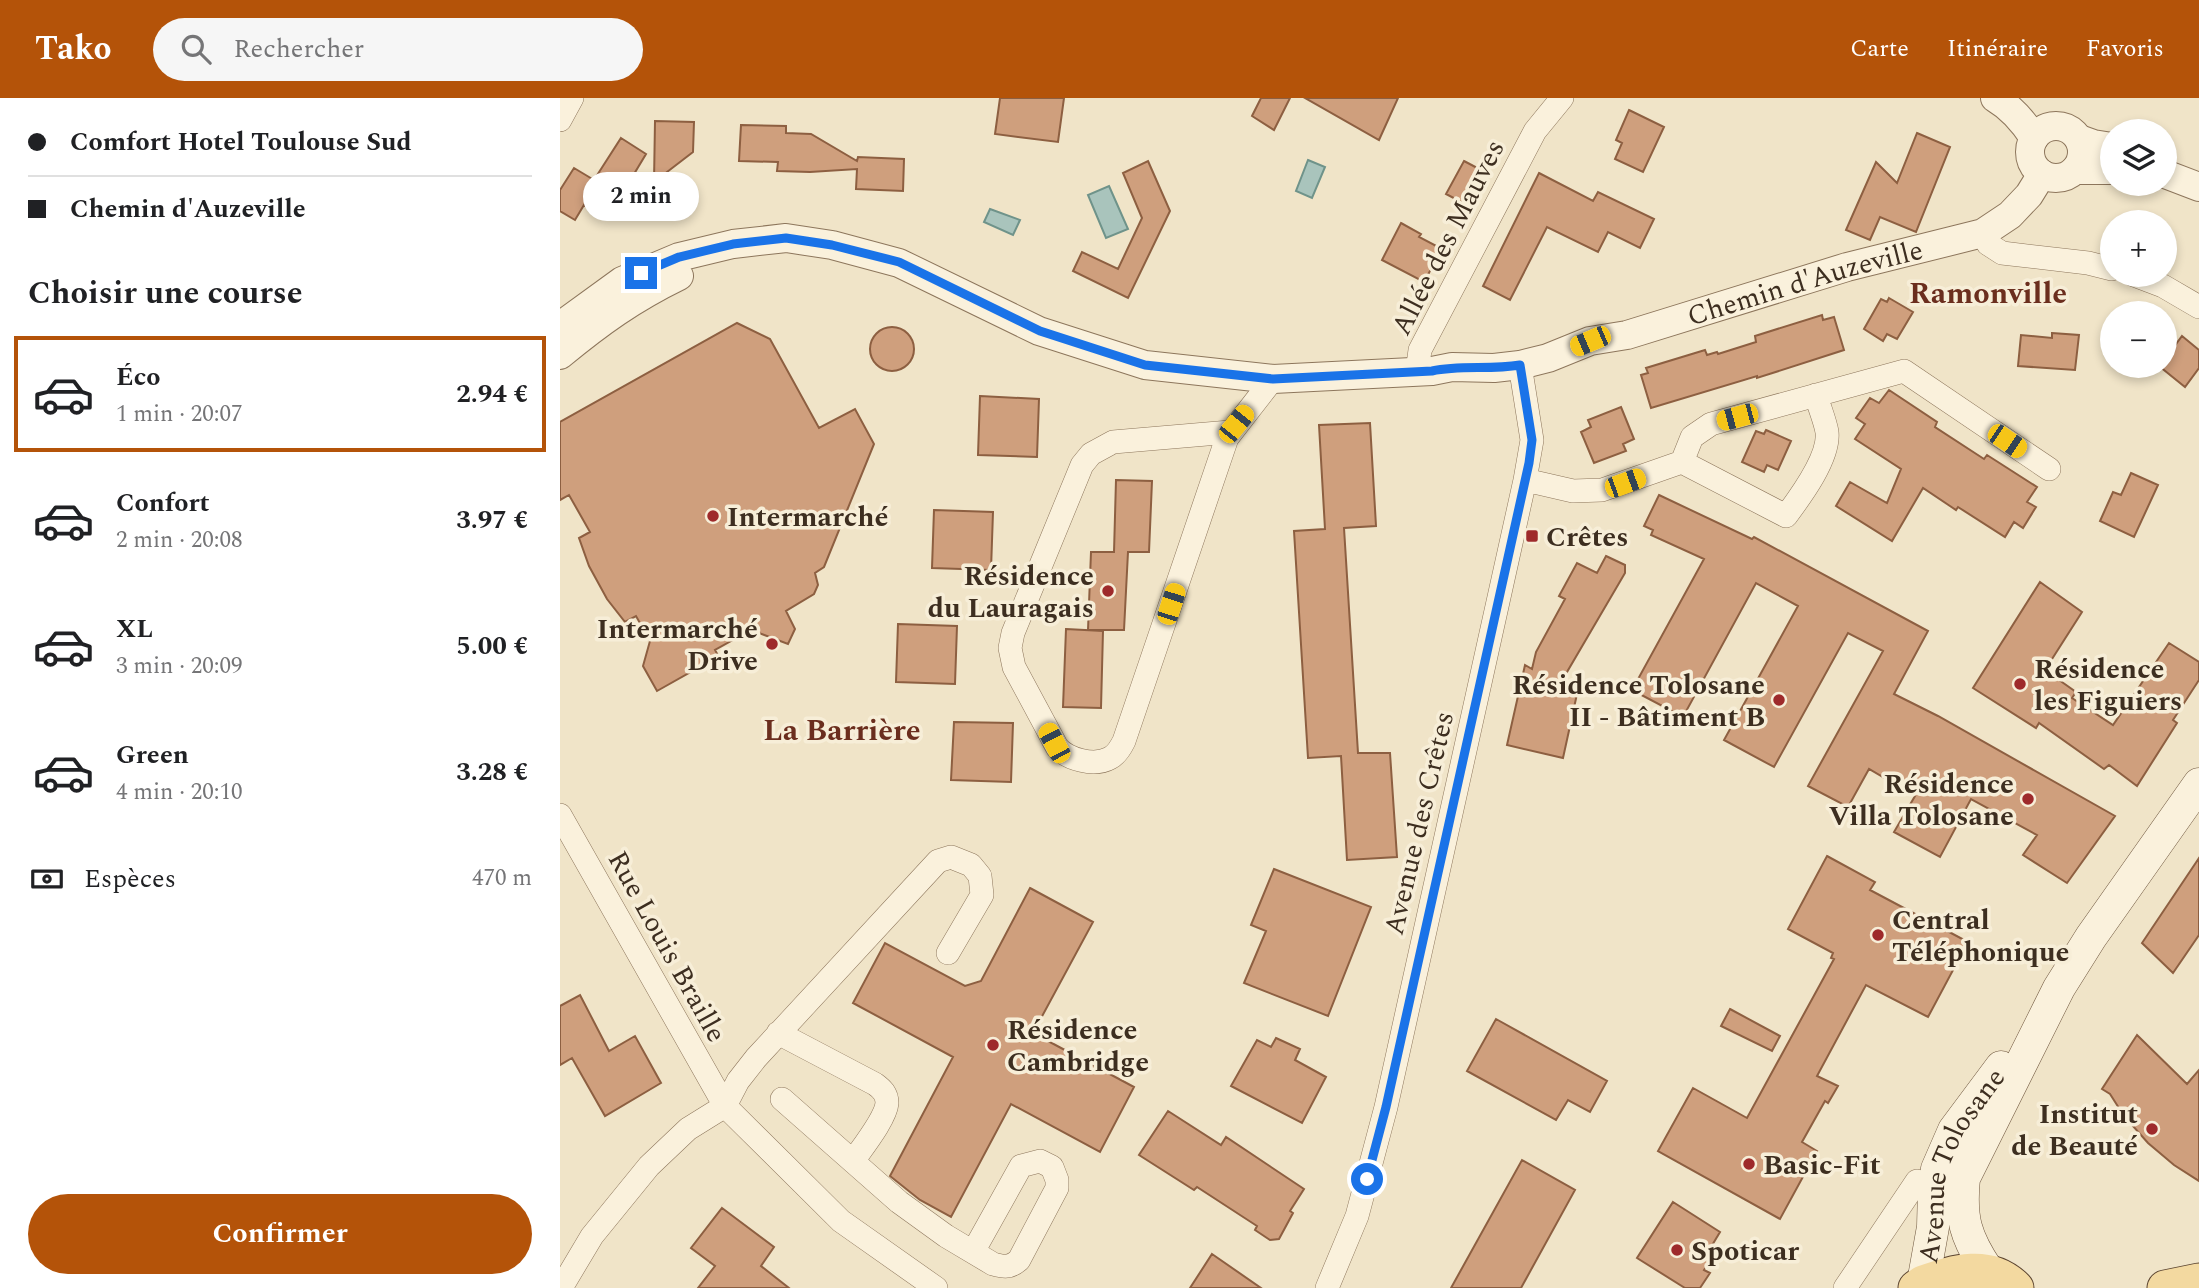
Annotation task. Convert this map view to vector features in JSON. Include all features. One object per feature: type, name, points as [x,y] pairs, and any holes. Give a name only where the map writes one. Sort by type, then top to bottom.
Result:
[{"type":"main road","name":"Avenue Tolosane","points":[[1919,1285],[1933,1227],[1937,1169],[1954,1130],[2059,988],[2091,937],[2199,783]]},
{"type":"main road","name":"Avenue Tolosane","points":[[2002,1279],[1974,1250],[1964,1227],[1961,1205],[1964,1178],[2059,988]]},
{"type":"main road","points":[[1919,1285],[1970,1270],[2002,1279]]},
{"type":"main road","points":[[2165,1288],[2199,1281]]},
{"type":"street","points":[[560,120],[572,98]]},
{"type":"street","name":"Allée des Mauves","points":[[1424,372],[1420,350],[1535,131],[1562,98]]},
{"type":"street","points":[[1995,98],[2006,104],[2034,138]]},
{"type":"street","points":[[2079,139],[2082,155],[2075,170],[2065,177],[2053,178],[2042,174],[2031,162],[2030,153],[2034,138],[2041,130],[2051,126],[2062,126],[2079,139],[2100,145]]},
{"type":"street","points":[[2177,160],[2199,167]]},
{"type":"street","points":[[2075,170],[2100,170]]},
{"type":"street","name":"Chemin d'Auzeville","points":[[560,326],[622,281],[679,257],[733,244],[786,238],[832,245],[899,262],[1040,331],[1145,365],[1273,379],[1424,372],[1452,367],[1494,368],[1522,374],[1548,358],[1590,341],[1627,335],[1847,267],[1983,233],[2010,215],[2029,195],[2042,174]]},
{"type":"street","points":[[2177,179],[2199,187]]},
{"type":"street","points":[[1983,233],[1988,244],[2002,253],[2100,266]]},
{"type":"street","name":"Chemin d'Auzeville","points":[[560,355],[638,296],[682,275],[720,264],[832,245]]},
{"type":"street","points":[[2165,287],[2199,307]]},
{"type":"street","points":[[1682,462],[1692,437],[1711,424],[1904,371],[2049,469]]},
{"type":"street","name":"Avenue des Crêtes","points":[[1327,1288],[1357,1216],[1386,1107],[1525,480],[1532,440],[1522,374]]},
{"type":"street","points":[[1230,432],[1122,440],[1097,450],[1082,465],[1013,633],[1010,648],[1014,667],[1054,743],[1070,757],[1089,761],[1107,760],[1125,741],[1220,456],[1230,432],[1273,379]]},
{"type":"street","points":[[1525,480],[1573,491],[1602,490],[1682,462],[1786,516],[1801,496],[1827,443],[1827,432],[1816,395]]},
{"type":"street","name":"Rue Louis Braille","points":[[560,815],[725,1106],[841,1221],[936,1288]]},
{"type":"street","points":[[561,1288],[592,1236],[649,1166],[688,1129],[725,1106],[738,1082],[778,1033],[939,861],[951,857],[962,860],[977,870],[983,889],[948,953]]},
{"type":"street","points":[[778,1033],[875,1084],[884,1093],[887,1100],[884,1111],[853,1161]]},
{"type":"street","points":[[782,1100],[899,1202],[946,1236],[974,1252],[1002,1266],[1010,1266],[1019,1260],[1057,1188],[1056,1172],[1052,1167],[1040,1161],[1021,1166],[974,1252]]},
{"type":"street","name":"Avenue Tolosane","points":[[1845,1288],[1917,1181]]},
{"type":"water","points":[[1308,160],[1325,167],[1312,198],[1296,191]]},
{"type":"water","points":[[1109,186],[1128,229],[1106,238],[1088,195]]},
{"type":"water","points":[[990,209],[1020,220],[1013,235],[984,222]]},
{"type":"building","points":[[1000,98],[1064,98],[1058,142],[995,134]]},
{"type":"building","points":[[1261,98],[1290,98],[1274,130],[1252,116]]},
{"type":"building","points":[[1305,98],[1398,98],[1379,140]]},
{"type":"building","points":[[1629,110],[1664,127],[1643,172],[1615,159],[1622,143],[1616,140]]},
{"type":"building","points":[[655,121],[694,122],[693,152],[654,182]]},
{"type":"building","points":[[741,125],[786,126],[786,133],[811,134],[857,161],[858,157],[904,159],[903,191],[856,189],[857,169],[777,171],[778,162],[739,161]]},
{"type":"building","points":[[1917,133],[1950,147],[1916,232],[1880,217],[1870,240],[1846,230],[1876,162],[1897,183]]},
{"type":"building","points":[[621,138],[646,154],[607,219],[584,205],[575,220],[560,211],[560,190],[574,168],[594,180]]},
{"type":"building","points":[[1148,161],[1170,211],[1128,298],[1073,271],[1082,252],[1118,269],[1142,218],[1123,173]]},
{"type":"building","points":[[1464,161],[1483,171],[1465,204],[1446,194]]},
{"type":"building","points":[[1539,173],[1593,201],[1598,192],[1654,219],[1640,248],[1608,232],[1598,252],[1547,227],[1510,300],[1483,286]]},
{"type":"building","points":[[1401,223],[1421,234],[1419,237],[1442,249],[1424,282],[1382,260]]},
{"type":"building","points":[[1889,298],[1913,312],[1897,339],[1887,334],[1883,341],[1864,329],[1881,299],[1887,302]]},
{"type":"building","points":[[1822,315],[1823,320],[1834,317],[1844,350],[1651,408],[1641,375],[1648,373],[1646,368],[1705,350],[1707,355],[1718,354],[1756,342],[1755,336]]},
{"type":"building","name":"Intermarché","points":[[737,323],[770,339],[819,428],[855,409],[874,444],[824,567],[815,573],[818,585],[814,594],[786,611],[795,629],[788,644],[751,630],[715,650],[720,659],[657,691],[643,666],[650,641],[636,616],[625,622],[607,599],[589,566],[579,538],[590,532],[569,495],[560,500],[560,422]]},
{"type":"building","points":[[892,327],[907,334],[914,349],[907,364],[892,371],[877,364],[870,349],[877,334]]},
{"type":"building","points":[[2052,333],[2079,335],[2075,370],[2018,366],[2021,335],[2052,338]]},
{"type":"building","points":[[2182,336],[2199,350],[2199,368],[2185,387],[2174,378],[2177,378],[2177,343]]},
{"type":"building","points":[[1889,390],[1937,422],[1935,427],[1984,459],[1987,455],[2037,487],[2027,502],[2036,507],[2023,528],[2014,522],[2005,537],[1923,488],[1892,541],[1836,506],[1850,482],[1887,503],[1901,469],[1855,439],[1865,424],[1856,418],[1870,398],[1879,403]]},
{"type":"building","points":[[980,396],[1039,399],[1037,457],[978,455]]},
{"type":"building","points":[[1621,407],[1634,439],[1623,444],[1626,451],[1594,463],[1581,432],[1591,427],[1588,420]]},
{"type":"building","points":[[1370,423],[1376,526],[1344,528],[1358,753],[1390,753],[1397,857],[1347,860],[1341,756],[1308,758],[1294,531],[1325,529],[1319,425]]},
{"type":"building","points":[[1766,430],[1791,441],[1778,470],[1767,465],[1764,472],[1742,462],[1756,431],[1764,434]]},
{"type":"building","points":[[2131,473],[2158,485],[2134,537],[2100,521],[2113,492],[2121,495]]},
{"type":"building","name":"Résidence du Lauragais","points":[[1116,480],[1152,481],[1149,552],[1128,552],[1124,630],[1088,630],[1091,552],[1114,552]]},
{"type":"building","points":[[1659,495],[1752,539],[1754,537],[1928,631],[1894,694],[2115,816],[2067,883],[2023,855],[2037,835],[1971,799],[1940,857],[1894,832],[1915,796],[1869,769],[1848,807],[1808,786],[1883,651],[1848,633],[1774,767],[1724,740],[1798,606],[1756,583],[1683,717],[1632,690],[1704,559],[1651,535],[1653,530],[1644,526]]},
{"type":"building","points":[[934,510],[993,512],[991,570],[932,568]]},
{"type":"building","points":[[1606,556],[1625,565],[1625,573],[1560,684],[1577,694],[1563,758],[1507,745],[1525,665],[1532,669],[1536,652],[1565,599],[1559,596],[1577,563],[1597,573]]},
{"type":"building","name":"Résidence les Figuiers","points":[[2040,582],[2082,612],[2045,670],[2076,692],[2072,698],[2113,725],[2169,643],[2199,662],[2199,680],[2173,720],[2177,723],[2137,786],[2109,765],[2104,769],[2039,723],[2036,728],[1973,688]]},
{"type":"building","points":[[898,624],[957,626],[955,684],[896,682]]},
{"type":"building","points":[[1066,629],[1103,631],[1101,708],[1063,707]]},
{"type":"building","points":[[954,722],[1013,723],[1011,782],[951,780]]},
{"type":"building","points":[[1827,856],[1875,882],[1870,890],[1968,942],[1928,1017],[1866,985],[1817,1076],[1838,1086],[1828,1103],[1825,1101],[1802,1142],[1817,1151],[1780,1219],[1658,1151],[1693,1088],[1747,1118],[1834,959],[1831,958],[1833,953],[1788,929]]},
{"type":"building","points":[[2199,858],[2199,935],[2173,973],[2142,943]]},
{"type":"building","points":[[1274,869],[1371,907],[1328,1016],[1244,983],[1266,931],[1251,925]]},
{"type":"building","name":"Résidence Cambridge","points":[[1030,888],[1093,922],[1033,1033],[1134,1087],[1100,1152],[1011,1104],[951,1217],[920,1200],[890,1176],[953,1057],[853,1003],[885,943],[965,986],[981,981]]},
{"type":"building","points":[[580,995],[609,1051],[635,1036],[661,1083],[605,1116],[572,1058],[560,1065],[560,1006]]},
{"type":"building","points":[[1730,1009],[1780,1036],[1772,1051],[1721,1026]]},
{"type":"building","points":[[1496,1019],[1607,1081],[1590,1112],[1568,1100],[1556,1120],[1467,1071]]},
{"type":"building","points":[[2137,1035],[2187,1084],[2199,1070],[2199,1181],[2174,1165],[2148,1143],[2124,1116],[2110,1094],[2102,1089]]},
{"type":"building","points":[[1276,1038],[1300,1049],[1295,1060],[1326,1077],[1302,1123],[1231,1086],[1257,1040],[1271,1047]]},
{"type":"building","points":[[1168,1111],[1221,1145],[1226,1137],[1304,1189],[1290,1211],[1293,1213],[1279,1239],[1270,1240],[1255,1230],[1257,1226],[1197,1187],[1194,1190],[1139,1155]]},
{"type":"building","points":[[1522,1160],[1575,1190],[1521,1288],[1451,1288]]},
{"type":"building","points":[[1673,1202],[1720,1232],[1705,1257],[1710,1261],[1704,1270],[1710,1273],[1700,1288],[1685,1288],[1637,1258]]},
{"type":"building","points":[[722,1208],[774,1247],[761,1266],[789,1288],[698,1288],[715,1266],[691,1248]]},
{"type":"building","points":[[1212,1254],[1261,1288],[1190,1288]]},
{"type":"place","name":"Intermarché","points":[[713,516]]},
{"type":"place","name":"Crêtes","points":[[1532,536]]},
{"type":"place","name":"Résidence du Lauragais","points":[[1108,591]]},
{"type":"place","name":"Intermarché Drive","points":[[772,644]]},
{"type":"place","name":"Résidence les Figuiers","points":[[2020,684]]},
{"type":"place","name":"Résidence Tolosane II - Bâtiment B","points":[[1779,700]]},
{"type":"place","name":"Résidence Villa Tolosane","points":[[2028,799]]},
{"type":"place","name":"Central Téléphonique","points":[[1878,935]]},
{"type":"place","name":"Résidence Cambridge","points":[[993,1045]]},
{"type":"place","name":"Institut de Beauté","points":[[2152,1129]]},
{"type":"place","name":"Basic-Fit","points":[[1749,1164]]},
{"type":"place","name":"Spoticar","points":[[1677,1250]]},
{"type":"district","name":"Ramonville","points":[[1988,293]]},
{"type":"district","name":"La Barrière","points":[[842,730]]},
{"type":"route","points":[[641,273],[679,257],[733,244],[786,238],[832,245],[899,262],[1040,331],[1145,365],[1273,379],[1520,365],[1532,440],[1529,463],[1386,1107],[1367,1179]]}]
